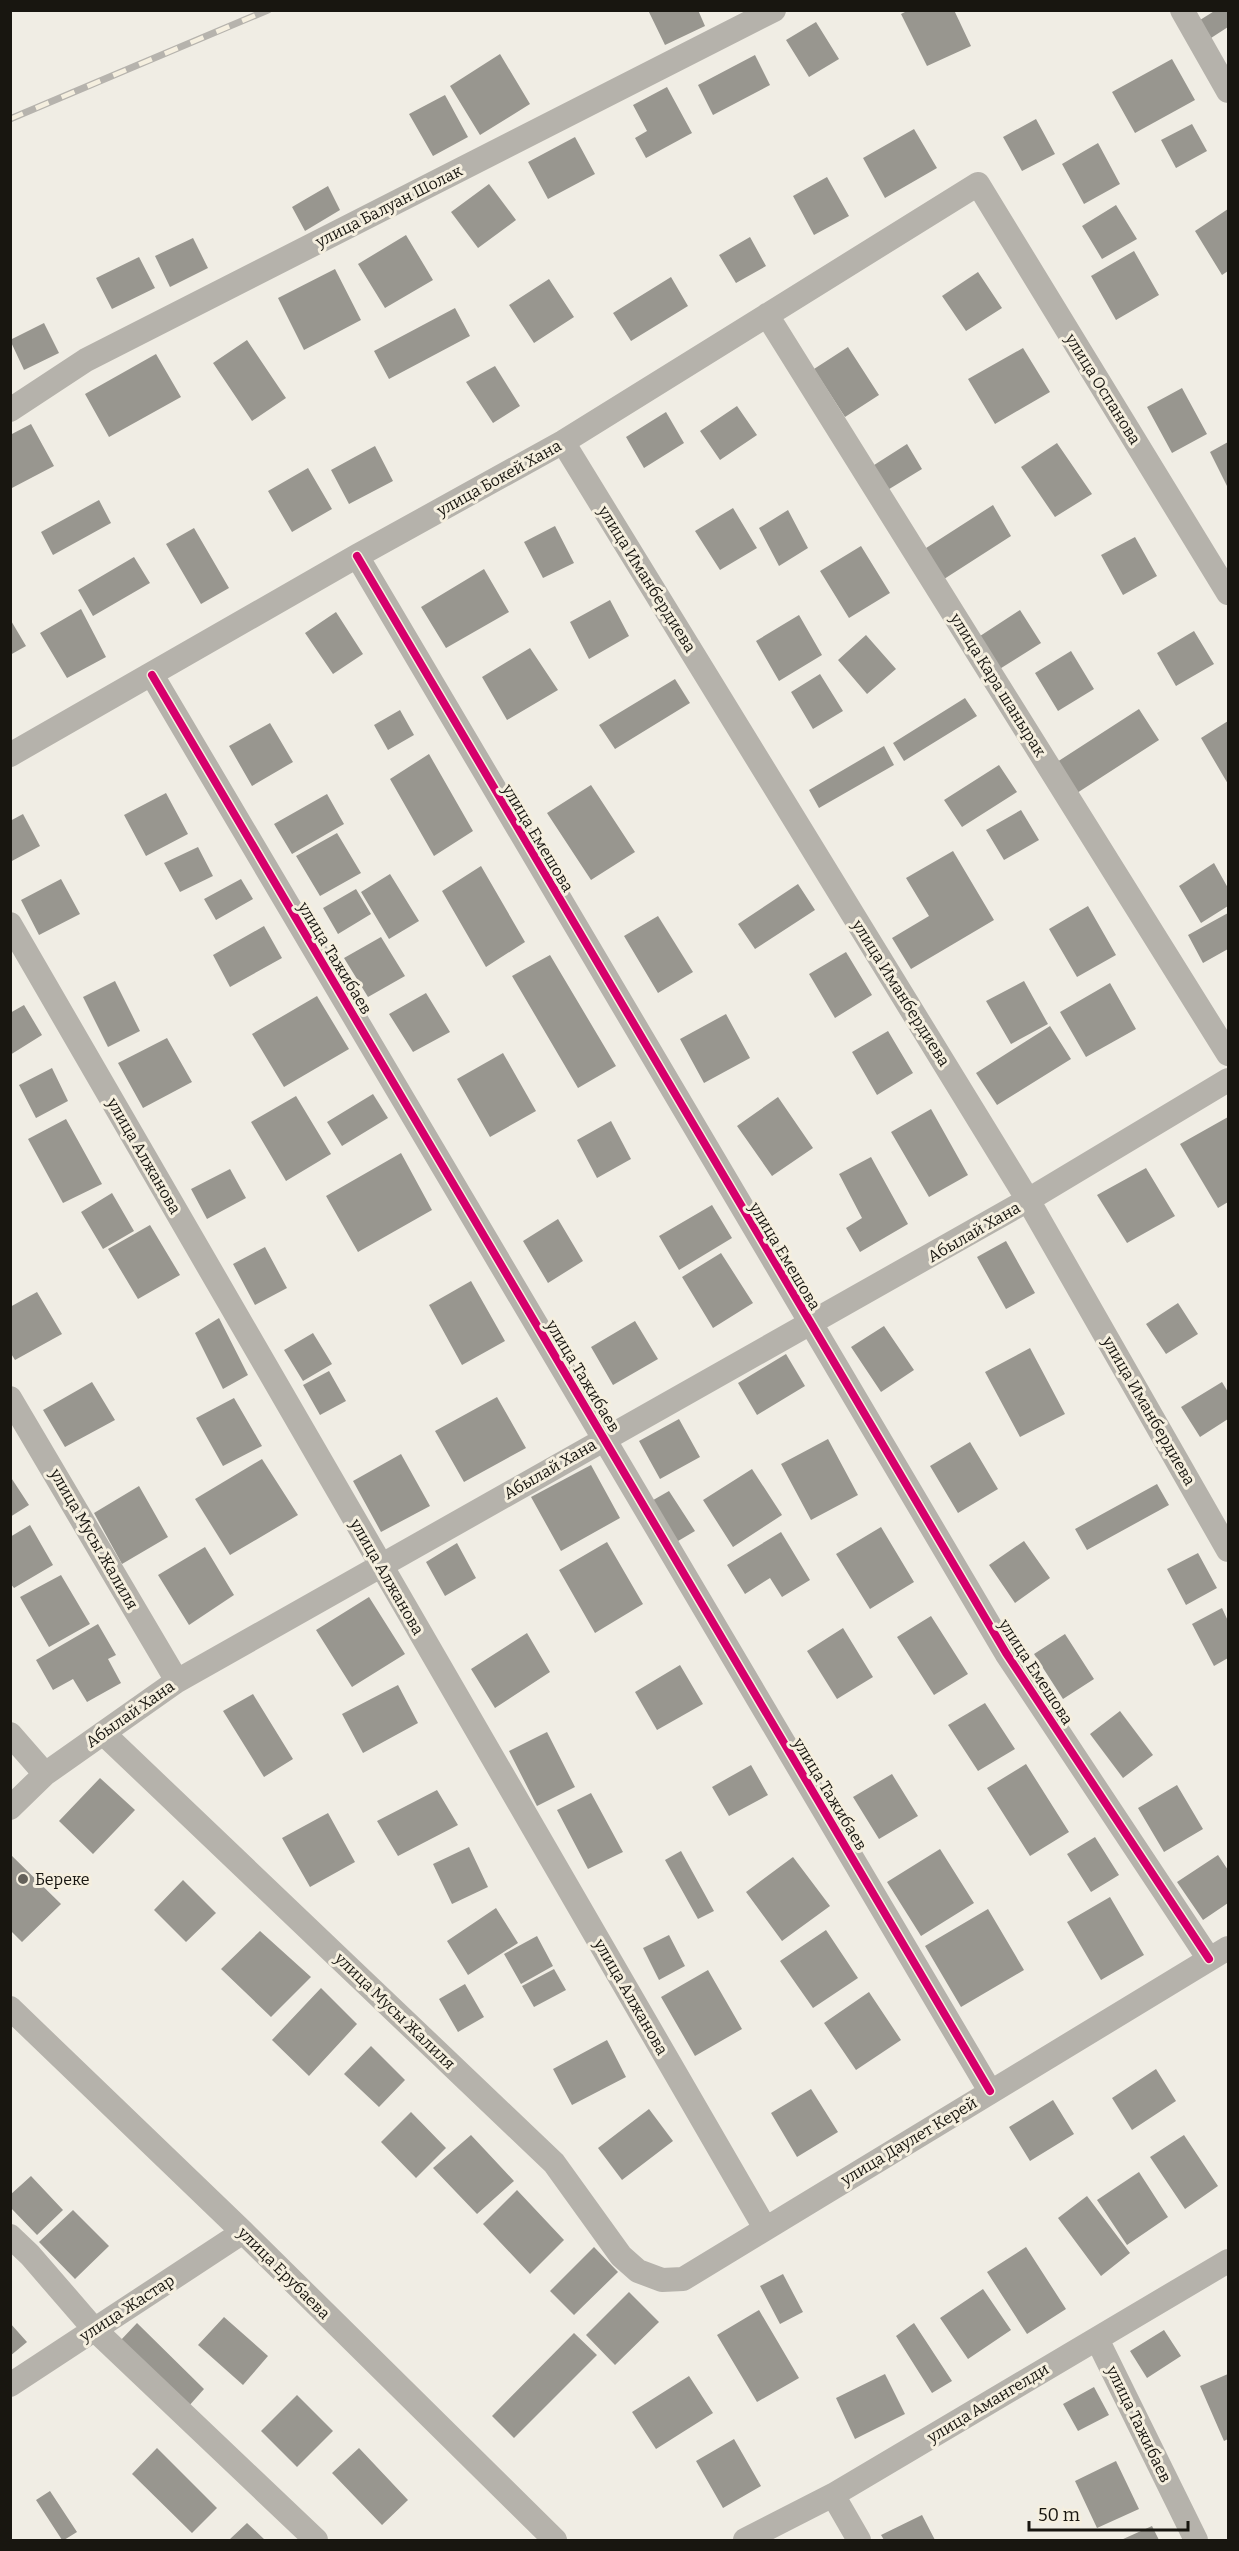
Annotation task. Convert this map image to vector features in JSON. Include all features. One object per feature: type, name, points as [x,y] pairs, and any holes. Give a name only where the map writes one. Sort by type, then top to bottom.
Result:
[{"type":"street","name":"улица Балуан Шолак","points":[[10,410],[87,360],[774,10]]},
{"type":"street","points":[[1182,10],[1228,91]]},
{"type":"street","name":"улица Бокей Хана","points":[[10,755],[357,556],[563,442],[978,184]]},
{"type":"street","name":"улица Оспанова","points":[[978,184],[1228,593]]},
{"type":"street","name":"улица Кара шанырак","points":[[766,315],[1228,1054]]},
{"type":"street","name":"улица Иманбердиева","points":[[563,442],[1029,1200],[1228,1550]]},
{"type":"street","name":"улица Емешова","points":[[357,556],[1005,1653],[1219,1953]]},
{"type":"street","name":"улица Тажибаев","points":[[152,675],[990,2091]]},
{"type":"street","name":"улица Алжанова","points":[[10,924],[765,2228]]},
{"type":"street","name":"Абылай Хана","points":[[10,1808],[45,1774],[177,1681],[1029,1200],[1228,1080]]},
{"type":"street","name":"улица Мусы Жалиля","points":[[10,1398],[177,1681]]},
{"type":"street","name":"улица Мусы Жалиля","points":[[103,1733],[554,2163],[621,2256],[638,2271],[662,2280],[683,2279]]},
{"type":"street","points":[[10,1734],[45,1774]]},
{"type":"street","name":"улица Даулет Керей","points":[[683,2279],[1219,1953]]},
{"type":"street","name":"улица Ерубаева","points":[[10,2008],[243,2232],[555,2541]]},
{"type":"street","name":"улица Жастар","points":[[10,2385],[243,2232]]},
{"type":"street","points":[[10,2236],[30,2255],[94,2329],[316,2541]]},
{"type":"street","name":"улица Амангелди","points":[[745,2541],[833,2495],[1228,2261]]},
{"type":"street","name":"улица Тажибаев","points":[[1097,2339],[1197,2541]]},
{"type":"street","points":[[833,2495],[859,2541]]},
{"type":"building","points":[[648,10],[698,10],[705,26],[665,45]]},
{"type":"building","points":[[909,10],[954,10],[971,46],[927,66],[901,14]]},
{"type":"building","points":[[1216,10],[1228,10],[1228,27],[1211,38],[1200,20]]},
{"type":"building","points":[[816,22],[839,59],[809,77],[786,40]]},
{"type":"building","points":[[500,54],[530,104],[480,135],[450,86]]},
{"type":"building","points":[[755,55],[770,85],[713,115],[698,85]]},
{"type":"building","points":[[1172,59],[1195,100],[1135,133],[1112,92]]},
{"type":"building","points":[[667,87],[692,133],[646,158],[635,138],[647,131],[633,105]]},
{"type":"building","points":[[445,95],[468,137],[433,156],[409,114]]},
{"type":"building","points":[[1036,119],[1055,154],[1022,171],[1003,137]]},
{"type":"building","points":[[1192,124],[1207,151],[1176,168],[1161,140]]},
{"type":"building","points":[[914,129],[937,168],[885,198],[863,158]]},
{"type":"building","points":[[575,137],[595,174],[548,199],[528,162]]},
{"type":"building","points":[[1098,143],[1120,184],[1084,204],[1062,164]]},
{"type":"building","points":[[827,177],[849,216],[814,235],[793,196]]},
{"type":"building","points":[[489,184],[516,220],[478,248],[451,212]]},
{"type":"building","points":[[328,186],[340,210],[305,231],[292,207]]},
{"type":"building","points":[[1116,205],[1137,239],[1102,259],[1082,226]]},
{"type":"building","points":[[1228,209],[1228,271],[1222,275],[1195,231]]},
{"type":"building","points":[[406,235],[433,280],[385,308],[358,264]]},
{"type":"building","points":[[750,237],[766,266],[736,283],[719,255]]},
{"type":"building","points":[[193,238],[208,268],[170,287],[155,256]]},
{"type":"building","points":[[1134,251],[1159,295],[1116,320],[1091,276]]},
{"type":"building","points":[[139,257],[155,288],[112,309],[96,278]]},
{"type":"building","points":[[335,269],[361,320],[304,350],[278,298]]},
{"type":"building","points":[[978,272],[1002,308],[966,331],[942,296]]},
{"type":"building","points":[[671,277],[688,306],[631,341],[613,313]]},
{"type":"building","points":[[549,279],[574,317],[534,343],[509,305]]},
{"type":"building","points":[[455,308],[470,336],[389,379],[374,351]]},
{"type":"building","points":[[44,323],[59,353],[24,370],[10,340]]},
{"type":"building","points":[[247,340],[286,398],[252,421],[213,363]]},
{"type":"building","points":[[848,347],[879,395],[845,417],[814,369]]},
{"type":"building","points":[[1023,348],[1050,392],[995,424],[968,379]]},
{"type":"building","points":[[156,354],[181,397],[109,437],[85,394]]},
{"type":"building","points":[[495,366],[520,406],[493,423],[466,382]]},
{"type":"building","points":[[1182,388],[1207,434],[1172,453],[1147,407]]},
{"type":"building","points":[[737,406],[757,435],[720,460],[700,431]]},
{"type":"building","points":[[666,412],[684,443],[644,468],[626,437]]},
{"type":"building","points":[[31,424],[54,466],[10,489],[10,435]]},
{"type":"building","points":[[1228,442],[1228,488],[1210,452]]},
{"type":"building","points":[[1057,443],[1092,494],[1055,517],[1021,467]]},
{"type":"building","points":[[907,444],[922,469],[886,491],[871,467]]},
{"type":"building","points":[[375,446],[393,481],[349,504],[331,470]]},
{"type":"building","points":[[308,468],[332,509],[292,532],[268,491]]},
{"type":"building","points":[[99,500],[111,523],[53,555],[41,532]]},
{"type":"building","points":[[993,505],[1011,536],[941,581],[923,550]]},
{"type":"building","points":[[733,508],[757,548],[720,570],[695,531]]},
{"type":"building","points":[[788,510],[808,548],[779,566],[759,528]]},
{"type":"building","points":[[555,526],[574,563],[543,578],[524,542]]},
{"type":"building","points":[[194,528],[229,588],[201,604],[166,544]]},
{"type":"building","points":[[1135,537],[1157,576],[1123,595],[1101,555]]},
{"type":"building","points":[[861,546],[890,593],[849,618],[820,571]]},
{"type":"building","points":[[134,557],[150,583],[93,616],[78,590]]},
{"type":"building","points":[[484,569],[509,612],[446,648],[421,607]]},
{"type":"building","points":[[610,600],[629,636],[589,659],[570,622]]},
{"type":"building","points":[[81,609],[106,657],[67,678],[40,633]]},
{"type":"building","points":[[1020,610],[1041,643],[998,670],[977,638]]},
{"type":"building","points":[[336,612],[363,654],[333,674],[305,633]]},
{"type":"building","points":[[799,615],[822,655],[779,681],[756,641]]},
{"type":"building","points":[[10,619],[26,646],[10,655]]},
{"type":"building","points":[[1194,631],[1214,664],[1176,686],[1157,653]]},
{"type":"building","points":[[866,635],[896,669],[867,694],[838,660]]},
{"type":"building","points":[[530,648],[558,690],[507,720],[482,677]]},
{"type":"building","points":[[1071,651],[1094,689],[1058,711],[1035,673]]},
{"type":"building","points":[[820,674],[843,711],[813,729],[791,692]]},
{"type":"building","points":[[675,679],[690,703],[615,749],[599,725]]},
{"type":"building","points":[[965,698],[977,716],[904,761],[893,743]]},
{"type":"building","points":[[1139,709],[1159,740],[1077,793],[1057,762]]},
{"type":"building","points":[[400,710],[414,735],[388,750],[374,725]]},
{"type":"building","points":[[1228,721],[1228,784],[1201,738]]},
{"type":"building","points":[[270,723],[293,762],[252,786],[229,746]]},
{"type":"building","points":[[884,746],[894,765],[819,808],[809,790]]},
{"type":"building","points":[[429,754],[473,831],[434,856],[390,779]]},
{"type":"building","points":[[999,765],[1017,792],[962,827],[944,800]]},
{"type":"building","points":[[591,785],[635,852],[591,880],[547,813]]},
{"type":"building","points":[[166,793],[188,834],[146,856],[124,815]]},
{"type":"building","points":[[327,794],[344,824],[292,854],[274,824]]},
{"type":"building","points":[[1021,810],[1039,840],[1004,860],[986,830]]},
{"type":"building","points":[[23,814],[40,846],[10,862],[10,821]]},
{"type":"building","points":[[337,833],[361,873],[320,896],[296,856]]},
{"type":"building","points":[[198,847],[213,876],[180,892],[164,863]]},
{"type":"building","points":[[953,851],[994,920],[911,969],[892,938],[929,916],[906,878]]},
{"type":"building","points":[[1214,863],[1228,888],[1228,906],[1201,923],[1179,886]]},
{"type":"building","points":[[481,866],[525,942],[486,967],[442,891]]},
{"type":"building","points":[[390,874],[419,921],[389,939],[361,892]]},
{"type":"building","points":[[61,879],[80,914],[39,935],[21,900]]},
{"type":"building","points":[[241,879],[253,899],[216,920],[204,899]]},
{"type":"building","points":[[798,884],[815,910],[755,949],[738,924]]},
{"type":"building","points":[[356,889],[371,914],[338,934],[323,908]]},
{"type":"building","points":[[1088,906],[1116,955],[1077,977],[1049,929]]},
{"type":"building","points":[[1228,913],[1228,949],[1203,963],[1188,935]]},
{"type":"building","points":[[658,916],[693,972],[658,993],[624,936]]},
{"type":"building","points":[[264,926],[282,958],[230,987],[213,955]]},
{"type":"building","points":[[381,937],[405,976],[368,997],[344,958]]},
{"type":"building","points":[[846,952],[872,995],[835,1018],[809,974]]},
{"type":"building","points":[[550,955],[616,1066],[578,1088],[512,976]]},
{"type":"building","points":[[115,981],[140,1031],[108,1047],[83,997]]},
{"type":"building","points":[[1024,981],[1048,1024],[1011,1044],[986,1001]]},
{"type":"building","points":[[1110,983],[1136,1029],[1086,1057],[1060,1012]]},
{"type":"building","points":[[426,993],[450,1032],[413,1052],[389,1014]]},
{"type":"building","points":[[317,996],[349,1049],[284,1087],[252,1034]]},
{"type":"building","points":[[24,1005],[42,1035],[10,1055],[10,1013]]},
{"type":"building","points":[[726,1014],[750,1058],[704,1083],[680,1039]]},
{"type":"building","points":[[1050,1026],[1071,1059],[997,1105],[976,1073]]},
{"type":"building","points":[[888,1031],[913,1073],[877,1095],[852,1052]]},
{"type":"building","points":[[167,1038],[192,1082],[143,1108],[118,1063]]},
{"type":"building","points":[[503,1053],[536,1111],[490,1137],[457,1079]]},
{"type":"building","points":[[52,1068],[68,1101],[36,1118],[19,1085]]},
{"type":"building","points":[[373,1094],[388,1118],[342,1146],[327,1122]]},
{"type":"building","points":[[296,1096],[331,1154],[286,1181],[251,1122]]},
{"type":"building","points":[[778,1097],[813,1148],[772,1176],[737,1126]]},
{"type":"building","points":[[931,1109],[968,1175],[929,1197],[891,1132]]},
{"type":"building","points":[[1228,1117],[1228,1202],[1218,1208],[1180,1144]]},
{"type":"building","points":[[66,1119],[102,1184],[63,1203],[28,1139]]},
{"type":"building","points":[[611,1121],[631,1159],[597,1178],[577,1140]]},
{"type":"building","points":[[401,1153],[432,1210],[358,1252],[326,1196]]},
{"type":"building","points":[[871,1157],[908,1224],[860,1252],[846,1228],[862,1218],[839,1174]]},
{"type":"building","points":[[1146,1168],[1175,1216],[1127,1243],[1097,1195]]},
{"type":"building","points":[[230,1169],[246,1198],[207,1219],[191,1189]]},
{"type":"building","points":[[112,1193],[134,1231],[103,1249],[81,1212]]},
{"type":"building","points":[[712,1205],[732,1238],[679,1270],[659,1236]]},
{"type":"building","points":[[558,1219],[583,1261],[548,1283],[523,1241]]},
{"type":"building","points":[[150,1225],[180,1275],[138,1299],[108,1249]]},
{"type":"building","points":[[1006,1241],[1035,1293],[1006,1309],[977,1257]]},
{"type":"building","points":[[265,1247],[287,1288],[255,1305],[233,1264]]},
{"type":"building","points":[[721,1253],[753,1303],[713,1328],[682,1277]]},
{"type":"building","points":[[471,1281],[505,1341],[462,1365],[429,1305]]},
{"type":"building","points":[[37,1292],[62,1334],[15,1360],[10,1352],[10,1307]]},
{"type":"building","points":[[1178,1303],[1198,1334],[1166,1354],[1146,1324]]},
{"type":"building","points":[[219,1318],[248,1375],[223,1389],[195,1333]]},
{"type":"building","points":[[635,1321],[658,1359],[613,1385],[591,1347]]},
{"type":"building","points":[[884,1326],[914,1370],[881,1392],[851,1347]]},
{"type":"building","points":[[313,1333],[332,1364],[303,1381],[284,1350]]},
{"type":"building","points":[[1030,1348],[1065,1414],[1020,1437],[985,1372]]},
{"type":"building","points":[[786,1354],[805,1386],[757,1415],[738,1383]]},
{"type":"building","points":[[329,1371],[346,1401],[320,1415],[303,1385]]},
{"type":"building","points":[[92,1382],[115,1420],[65,1447],[43,1410]]},
{"type":"building","points":[[1222,1382],[1228,1392],[1228,1419],[1200,1437],[1181,1407]]},
{"type":"building","points":[[497,1397],[526,1448],[464,1482],[435,1431]]},
{"type":"building","points":[[234,1398],[262,1446],[223,1466],[196,1418]]},
{"type":"building","points":[[679,1419],[700,1457],[660,1479],[639,1441]]},
{"type":"building","points":[[828,1439],[858,1495],[811,1520],[781,1464]]},
{"type":"building","points":[[970,1442],[998,1489],[958,1513],[930,1466]]},
{"type":"building","points":[[401,1454],[430,1506],[381,1532],[353,1481]]},
{"type":"building","points":[[262,1459],[298,1515],[230,1555],[195,1499]]},
{"type":"building","points":[[591,1465],[620,1518],[561,1551],[531,1497]]},
{"type":"building","points":[[752,1469],[782,1515],[733,1547],[703,1500]]},
{"type":"building","points":[[10,1476],[29,1505],[10,1517]]},
{"type":"building","points":[[1157,1484],[1169,1505],[1087,1550],[1075,1529]]},
{"type":"building","points":[[139,1486],[168,1537],[122,1564],[94,1513]]},
{"type":"building","points":[[669,1491],[695,1531],[673,1544],[648,1503]]},
{"type":"building","points":[[30,1525],[53,1565],[14,1588],[10,1583],[10,1537]]},
{"type":"building","points":[[881,1527],[914,1582],[870,1609],[836,1554]]},
{"type":"building","points":[[781,1532],[810,1580],[782,1597],[770,1578],[745,1594],[727,1565]]},
{"type":"building","points":[[1024,1541],[1050,1578],[1015,1603],[989,1565]]},
{"type":"building","points":[[607,1542],[643,1604],[595,1633],[559,1570]]},
{"type":"building","points":[[457,1543],[476,1578],[445,1596],[426,1562]]},
{"type":"building","points":[[205,1547],[234,1595],[189,1625],[158,1575]]},
{"type":"building","points":[[1198,1553],[1217,1588],[1186,1605],[1167,1569]]},
{"type":"building","points":[[61,1575],[90,1624],[49,1647],[20,1597]]},
{"type":"building","points":[[369,1597],[405,1654],[352,1687],[316,1630]]},
{"type":"building","points":[[1222,1608],[1228,1621],[1228,1658],[1214,1666],[1192,1624]]},
{"type":"building","points":[[931,1616],[968,1674],[934,1695],[897,1637]]},
{"type":"building","points":[[98,1624],[116,1655],[108,1659],[121,1683],[87,1702],[73,1679],[53,1690],[36,1660]]},
{"type":"building","points":[[843,1628],[873,1677],[837,1699],[807,1651]]},
{"type":"building","points":[[527,1633],[550,1672],[495,1708],[471,1669]]},
{"type":"building","points":[[1065,1634],[1094,1679],[1063,1699],[1034,1654]]},
{"type":"building","points":[[680,1665],[703,1704],[657,1730],[635,1692]]},
{"type":"building","points":[[398,1685],[418,1723],[363,1753],[342,1714]]},
{"type":"building","points":[[253,1694],[293,1759],[264,1777],[223,1711]]},
{"type":"building","points":[[985,1703],[1015,1749],[978,1771],[948,1725]]},
{"type":"building","points":[[1120,1711],[1153,1755],[1123,1778],[1090,1734]]},
{"type":"building","points":[[547,1732],[575,1787],[537,1806],[509,1751]]},
{"type":"building","points":[[1026,1764],[1069,1832],[1030,1856],[987,1788]]},
{"type":"building","points":[[751,1765],[768,1795],[729,1816],[712,1787]]},
{"type":"building","points":[[892,1774],[918,1816],[879,1839],[853,1797]]},
{"type":"building","points":[[100,1778],[135,1810],[93,1854],[59,1821]]},
{"type":"building","points":[[1177,1785],[1203,1829],[1164,1852],[1138,1808]]},
{"type":"building","points":[[437,1790],[458,1825],[398,1856],[377,1821]]},
{"type":"building","points":[[591,1793],[623,1852],[588,1869],[557,1810]]},
{"type":"building","points":[[328,1813],[355,1862],[310,1887],[282,1838]]},
{"type":"building","points":[[1095,1837],[1119,1875],[1091,1892],[1067,1854]]},
{"type":"building","points":[[469,1847],[488,1887],[452,1904],[433,1864]]},
{"type":"building","points":[[940,1849],[974,1903],[921,1936],[887,1882]]},
{"type":"building","points":[[681,1851],[714,1911],[698,1919],[665,1860]]},
{"type":"building","name":"Береке","points":[[10,1854],[61,1904],[22,1942],[10,1930]]},
{"type":"building","points":[[1218,1855],[1228,1870],[1228,1903],[1203,1920],[1177,1882]]},
{"type":"building","points":[[793,1857],[830,1906],[782,1941],[746,1892]]},
{"type":"building","points":[[183,1880],[216,1913],[186,1942],[154,1910]]},
{"type":"building","points":[[1110,1897],[1144,1955],[1101,1980],[1067,1922]]},
{"type":"building","points":[[496,1908],[518,1943],[468,1975],[447,1941]]},
{"type":"building","points":[[988,1909],[1024,1970],[961,2007],[925,1946]]},
{"type":"building","points":[[826,1930],[858,1978],[813,2008],[780,1961]]},
{"type":"building","points":[[260,1931],[311,1977],[271,2017],[221,1969]]},
{"type":"building","points":[[669,1935],[685,1966],[659,1980],[643,1948]]},
{"type":"building","points":[[537,1936],[553,1966],[521,1984],[504,1954]]},
{"type":"building","points":[[554,1969],[566,1990],[534,2007],[522,1986]]},
{"type":"building","points":[[708,1970],[742,2029],[695,2056],[661,1997]]},
{"type":"building","points":[[465,1984],[484,2017],[458,2032],[439,1999]]},
{"type":"building","points":[[321,1988],[357,2024],[309,2076],[272,2040]]},
{"type":"building","points":[[869,1992],[901,2040],[856,2070],[824,2023]]},
{"type":"building","points":[[607,2040],[626,2077],[572,2105],[553,2069]]},
{"type":"building","points":[[371,2046],[405,2080],[379,2107],[344,2074]]},
{"type":"building","points":[[1156,2069],[1176,2101],[1132,2130],[1112,2098]]},
{"type":"building","points":[[811,2089],[838,2132],[797,2157],[771,2113]]},
{"type":"building","points":[[1053,2100],[1074,2134],[1030,2161],[1009,2127]]},
{"type":"building","points":[[649,2109],[673,2141],[622,2180],[598,2148]]},
{"type":"building","points":[[411,2112],[446,2148],[416,2178],[381,2142]]},
{"type":"building","points":[[471,2135],[514,2181],[477,2214],[433,2168]]},
{"type":"building","points":[[1184,2135],[1218,2186],[1185,2209],[1150,2157]]},
{"type":"building","points":[[1139,2172],[1168,2217],[1127,2245],[1097,2200]]},
{"type":"building","points":[[31,2176],[63,2210],[37,2235],[10,2207],[10,2195]]},
{"type":"building","points":[[517,2190],[564,2240],[530,2274],[483,2224]]},
{"type":"building","points":[[1087,2196],[1130,2253],[1101,2276],[1058,2218]]},
{"type":"building","points":[[73,2210],[109,2246],[75,2279],[39,2242]]},
{"type":"building","points":[[594,2247],[618,2272],[574,2315],[550,2291]]},
{"type":"building","points":[[1026,2247],[1066,2309],[1027,2334],[987,2272]]},
{"type":"building","points":[[783,2274],[803,2312],[780,2324],[760,2286]]},
{"type":"building","points":[[983,2289],[1011,2330],[968,2359],[940,2318]]},
{"type":"building","points":[[629,2292],[659,2322],[615,2365],[586,2335]]},
{"type":"building","points":[[759,2310],[799,2378],[757,2402],[717,2335]]},
{"type":"building","points":[[224,2317],[268,2356],[243,2385],[198,2345]]},
{"type":"building","points":[[10,2323],[27,2342],[10,2356]]},
{"type":"building","points":[[137,2323],[204,2389],[188,2407],[120,2341]]},
{"type":"building","points":[[914,2323],[952,2381],[932,2393],[896,2336]]},
{"type":"building","points":[[1164,2330],[1181,2356],[1147,2378],[1130,2351]]},
{"type":"building","points":[[574,2333],[597,2355],[514,2438],[492,2416]]},
{"type":"building","points":[[885,2374],[905,2414],[855,2439],[836,2398]]},
{"type":"building","points":[[1228,2374],[1228,2439],[1224,2441],[1200,2386]]},
{"type":"building","points":[[689,2376],[713,2413],[656,2449],[632,2412]]},
{"type":"building","points":[[1094,2387],[1109,2415],[1078,2431],[1063,2404]]},
{"type":"building","points":[[297,2395],[333,2431],[297,2467],[261,2431]]},
{"type":"building","points":[[734,2439],[761,2486],[723,2508],[696,2461]]},
{"type":"building","points":[[157,2448],[217,2508],[192,2533],[132,2474]]},
{"type":"building","points":[[359,2448],[408,2500],[382,2525],[332,2473]]},
{"type":"building","points":[[1116,2461],[1139,2509],[1097,2528],[1075,2481]]},
{"type":"building","points":[[50,2491],[77,2532],[64,2540],[36,2500]]},
{"type":"building","points":[[922,2515],[935,2540],[884,2540],[881,2535]]},
{"type":"building","points":[[247,2523],[265,2540],[229,2540]]},
{"type":"building","points":[[1152,2526],[1159,2540],[1121,2540]]},
{"type":"railway","points":[[10,119],[268,10]]},
{"type":"cycle path","points":[[357,556],[1006,1653],[1209,1959]]},
{"type":"cycle path","points":[[152,675],[990,2091]]},
{"type":"place","name":"Береке","points":[[23,1879]]}]
